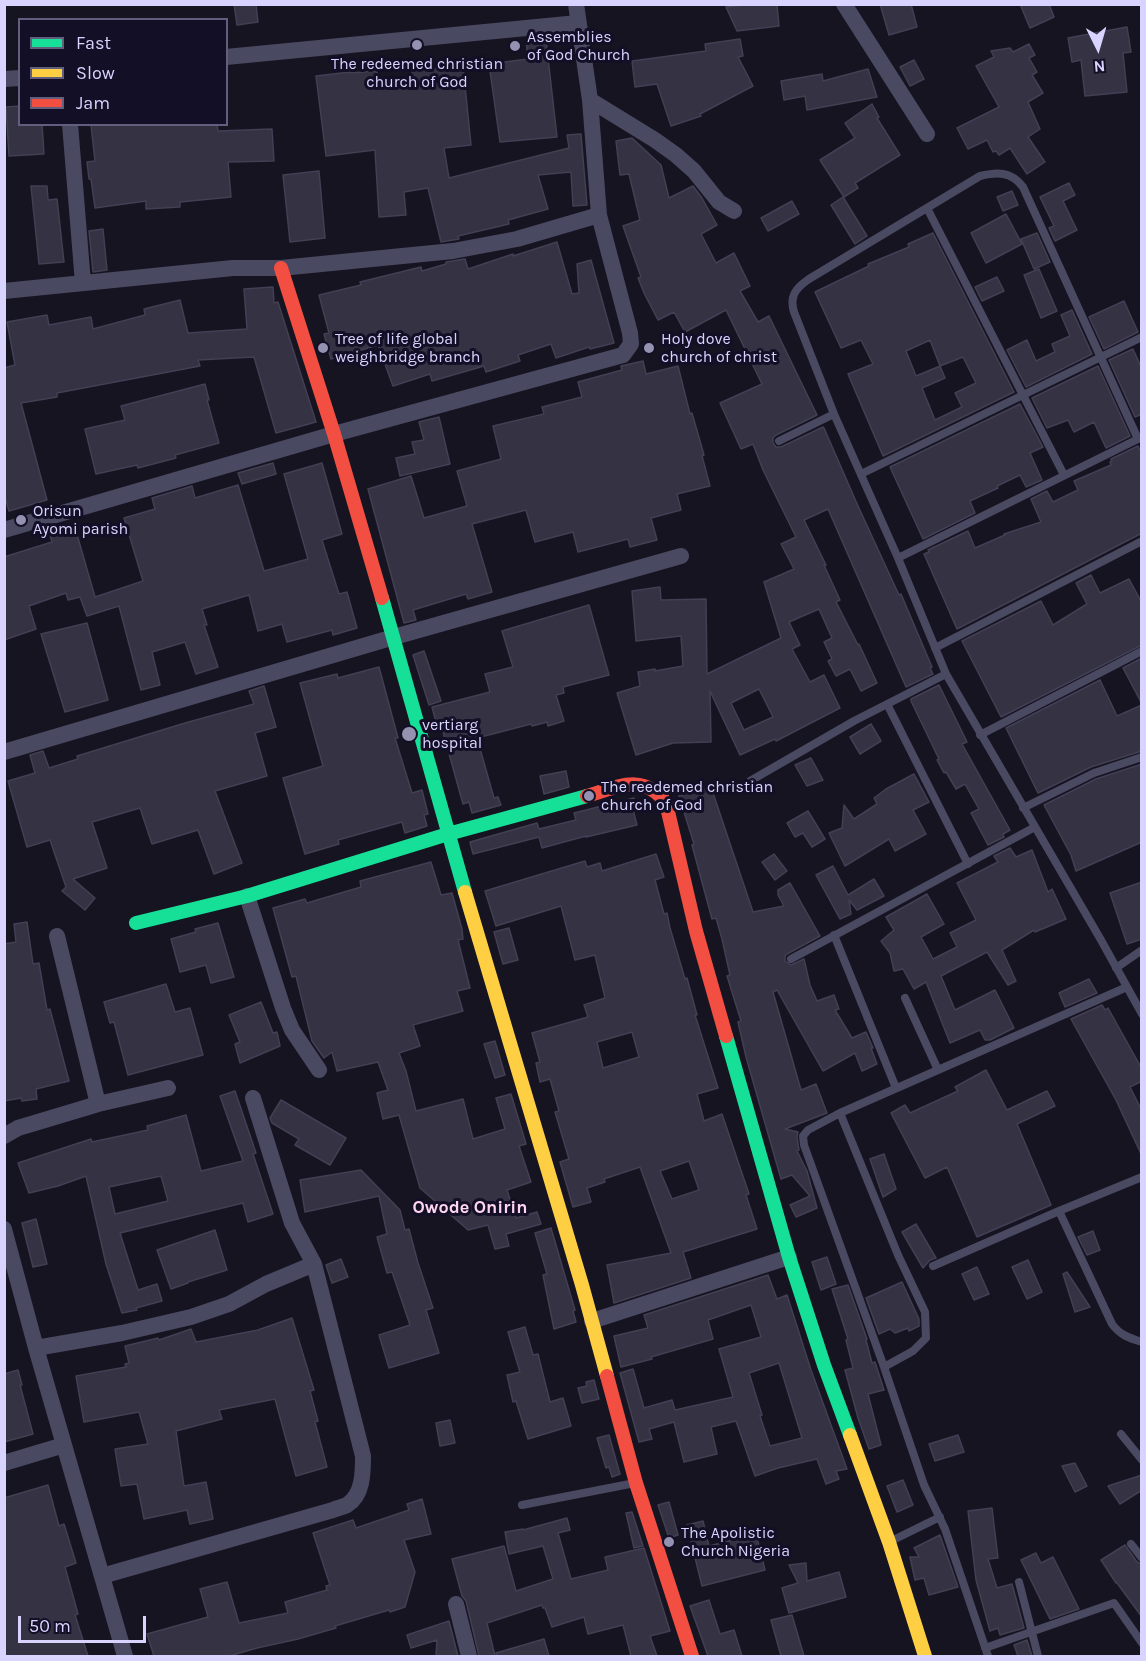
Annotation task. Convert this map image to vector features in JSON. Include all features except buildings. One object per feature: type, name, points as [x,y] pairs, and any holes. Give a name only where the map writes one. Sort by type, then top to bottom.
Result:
[{"type":"street","points":[[844,4],[927,134]]},
{"type":"street","points":[[4,530],[334,434],[623,355],[631,344],[599,216],[590,100],[579,9],[228,57]]},
{"type":"street","points":[[590,100],[676,154],[694,171],[719,202],[734,211]]},
{"type":"street","points":[[70,126],[83,283]]},
{"type":"street","points":[[4,291],[233,268],[281,268],[453,251],[517,239],[599,216]]},
{"type":"street","points":[[281,268],[334,434],[394,637],[448,834],[592,1321],[636,1483],[692,1656]]},
{"type":"street","points":[[4,752],[394,637],[681,556]]},
{"type":"street","points":[[136,923],[247,896],[448,834],[628,785],[642,784],[659,792],[666,803],[696,931],[789,1257],[824,1365],[889,1542],[925,1656]]},
{"type":"street","points":[[247,896],[292,1030],[319,1070]]},
{"type":"street","points":[[57,936],[98,1104]]},
{"type":"street","points":[[4,1136],[18,1128],[98,1104],[168,1088]]},
{"type":"street","points":[[102,1576],[333,1510],[348,1504],[357,1493],[363,1479],[363,1456],[314,1264],[292,1224],[253,1098]]},
{"type":"street","points":[[4,1229],[125,1656]]},
{"type":"street","points":[[592,1321],[789,1257]]},
{"type":"street","points":[[36,1348],[122,1333],[191,1317],[229,1304],[266,1284],[314,1264]]},
{"type":"street","points":[[4,1463],[64,1445]]},
{"type":"street","points":[[456,1604],[469,1656]]},
{"type":"lane","points":[[897,558],[1140,438],[1023,187],[1010,175],[995,173],[980,176],[809,279],[793,294],[792,303],[834,414],[946,674],[1142,1014]]},
{"type":"lane","points":[[927,208],[1064,475]]},
{"type":"lane","points":[[861,474],[1142,338]]},
{"type":"lane","points":[[779,441],[834,414]]},
{"type":"lane","points":[[935,648],[1142,541]]},
{"type":"lane","points":[[980,735],[1142,651]]},
{"type":"lane","points":[[750,781],[854,721],[946,674]]},
{"type":"lane","points":[[886,704],[968,864]]},
{"type":"lane","points":[[1023,808],[1094,773],[1142,757]]},
{"type":"lane","points":[[791,959],[1035,828]]},
{"type":"lane","points":[[834,935],[896,1088]]},
{"type":"lane","points":[[1116,968],[1142,950]]},
{"type":"lane","points":[[1127,987],[840,1113],[808,1130],[803,1136],[804,1145],[924,1485],[945,1529],[987,1652],[1031,1632],[1114,1603],[1142,1643]]},
{"type":"lane","points":[[905,998],[938,1070]]},
{"type":"lane","points":[[840,1113],[897,1255],[925,1312],[926,1338],[913,1352],[884,1367]]},
{"type":"lane","points":[[933,1266],[1059,1210],[1142,1178]]},
{"type":"lane","points":[[1059,1210],[1112,1324],[1126,1337],[1142,1342]]},
{"type":"lane","points":[[1120,1434],[1142,1460]]},
{"type":"lane","points":[[522,1505],[636,1483]]},
{"type":"lane","points":[[889,1542],[940,1517]]},
{"type":"lane","points":[[1131,1544],[1142,1558]]},
{"type":"lane","points":[[1019,1582],[1038,1656]]},
{"type":"traffic: fast","points":[[382,598],[465,892]]},
{"type":"traffic: fast","points":[[136,923],[247,896],[448,834],[587,796]]},
{"type":"traffic: fast","points":[[726,1036],[789,1257],[824,1365],[850,1435]]},
{"type":"traffic: slow","points":[[465,892],[607,1376]]},
{"type":"traffic: slow","points":[[850,1435],[889,1542],[925,1656]]},
{"type":"traffic: jam","points":[[281,268],[334,434],[382,598]]},
{"type":"traffic: jam","points":[[587,796],[630,784],[649,788],[658,793],[666,803],[696,931],[726,1036]]},
{"type":"traffic: jam","points":[[607,1376],[636,1483],[692,1656]]},
{"type":"place","name":"The redeemed christian church of God","points":[[417,45]]},
{"type":"place","name":"Assemblies of God Church","points":[[515,46]]},
{"type":"place","name":"Tree of life global weighbridge branch","points":[[323,348]]},
{"type":"place","name":"Holy dove church of christ","points":[[649,348]]},
{"type":"place","name":"Orisun Ayomi parish","points":[[21,520]]},
{"type":"place","name":"vertiarg hospital","points":[[409,734]]},
{"type":"place","name":"The reedemed christian church of God","points":[[589,796]]},
{"type":"place","name":"The Apolistic Church Nigeria","points":[[669,1542]]},
{"type":"district","name":"Owode Onirin","points":[[470,1208]]}]
